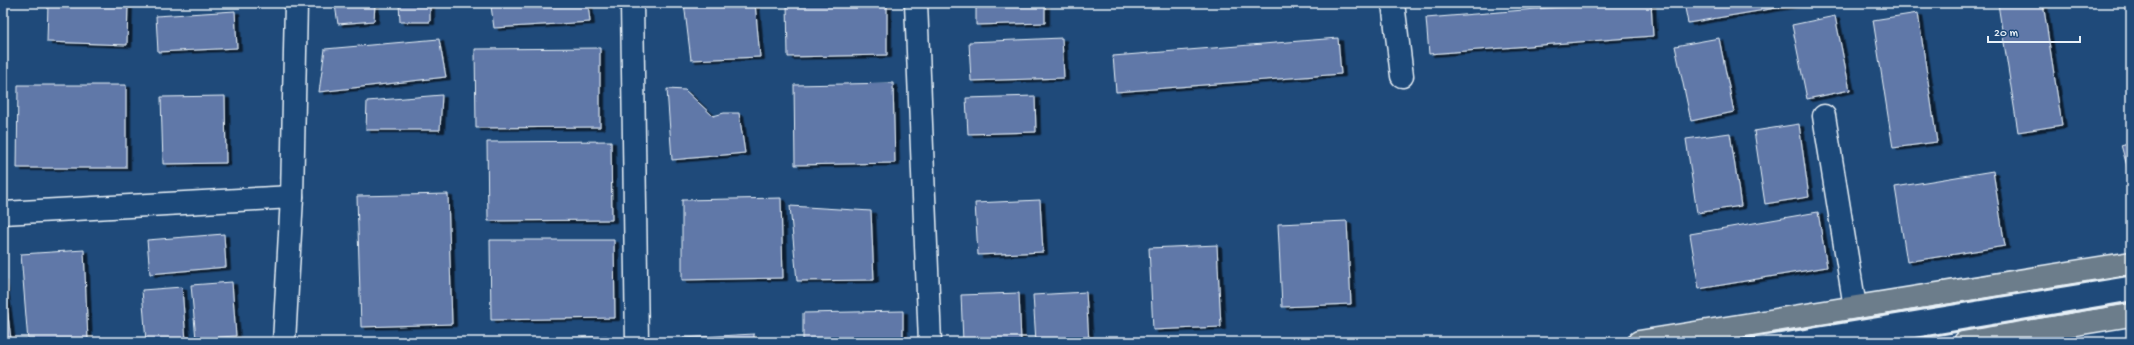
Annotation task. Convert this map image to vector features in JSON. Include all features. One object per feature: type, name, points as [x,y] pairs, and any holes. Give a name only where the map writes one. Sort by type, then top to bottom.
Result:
[{"type":"main road","points":[[1639,342],[2131,263]]},
{"type":"main road","points":[[1964,342],[2131,314]]},
{"type":"street","points":[[284,342],[292,197],[296,3]]},
{"type":"street","points":[[632,3],[637,342]]},
{"type":"street","points":[[916,3],[930,342]]},
{"type":"street","points":[[1393,3],[1402,76]]},
{"type":"street","points":[[1824,116],[1855,307]]},
{"type":"street","points":[[3,213],[292,197]]},
{"type":"building","points":[[48,3],[128,3],[127,45],[47,42]]},
{"type":"building","points":[[314,3],[375,3],[374,21],[338,24],[335,5]]},
{"type":"building","points":[[399,3],[430,3],[430,22],[400,22]]},
{"type":"building","points":[[525,3],[588,3],[590,22],[494,28],[491,6]]},
{"type":"building","points":[[684,3],[755,3],[760,57],[691,60]]},
{"type":"building","points":[[787,3],[887,3],[887,55],[788,57]]},
{"type":"building","points":[[976,3],[1045,3],[1045,23],[976,25]]},
{"type":"building","points":[[1610,3],[1651,3],[1653,36],[1429,54],[1426,18]]},
{"type":"building","points":[[1684,3],[1806,3],[1688,23]]},
{"type":"building","points":[[2043,3],[2062,125],[2018,132],[1998,4]]},
{"type":"building","points":[[235,11],[237,48],[158,52],[156,16]]},
{"type":"building","points":[[1918,13],[1937,142],[1893,148],[1873,20]]},
{"type":"building","points":[[1835,16],[1850,90],[1807,99],[1792,25]]},
{"type":"building","points":[[1062,38],[1064,78],[971,81],[969,42]]},
{"type":"building","points":[[1338,38],[1341,74],[1116,92],[1113,56]]},
{"type":"building","points":[[1719,38],[1734,112],[1691,121],[1675,46]]},
{"type":"building","points":[[439,39],[446,77],[319,92],[325,49]]},
{"type":"building","points":[[600,48],[600,127],[476,128],[475,49]]},
{"type":"building","points":[[893,83],[895,163],[795,165],[794,85]]},
{"type":"building","points":[[18,85],[126,85],[126,168],[17,168]]},
{"type":"building","points":[[667,89],[685,90],[713,116],[724,113],[739,113],[745,153],[672,160]]},
{"type":"building","points":[[442,95],[440,130],[366,130],[367,101]]},
{"type":"building","points":[[225,96],[226,163],[163,164],[161,97]]},
{"type":"building","points":[[1035,96],[1036,132],[968,134],[966,98]]},
{"type":"building","points":[[1799,124],[1809,197],[1765,204],[1754,131]]},
{"type":"building","points":[[1730,133],[1741,206],[1697,213],[1686,139]]},
{"type":"building","points":[[611,141],[612,220],[488,221],[487,142]]},
{"type":"building","points":[[2131,142],[2131,180],[2121,145]]},
{"type":"building","points":[[1993,171],[2005,246],[1907,262],[1895,187]]},
{"type":"building","points":[[448,194],[452,324],[361,327],[357,196]]},
{"type":"building","points":[[781,198],[783,278],[682,280],[682,200]]},
{"type":"building","points":[[1040,200],[1043,252],[978,255],[975,203]]},
{"type":"building","points":[[790,206],[871,211],[874,280],[797,281]]},
{"type":"building","points":[[1818,212],[1827,267],[1699,289],[1690,234]]},
{"type":"building","points":[[1347,221],[1351,304],[1282,307],[1278,224]]},
{"type":"building","points":[[224,234],[226,267],[150,274],[147,240]]},
{"type":"building","points":[[490,240],[614,240],[615,318],[491,320]]},
{"type":"building","points":[[1217,245],[1221,327],[1153,330],[1149,248]]},
{"type":"building","points":[[84,250],[88,341],[28,342],[21,254]]},
{"type":"building","points":[[3,278],[11,339],[3,340]]},
{"type":"building","points":[[232,282],[236,336],[196,339],[191,285]]},
{"type":"building","points":[[182,287],[186,341],[146,342],[142,290]]},
{"type":"building","points":[[1086,292],[1089,342],[1036,342],[1033,295]]},
{"type":"building","points":[[1019,293],[1021,342],[963,342],[961,295]]},
{"type":"building","points":[[903,311],[903,342],[803,342],[803,313]]},
{"type":"building","points":[[754,334],[754,342],[683,342],[683,338]]},
{"type":"building","points":[[607,336],[608,342],[550,342],[549,339]]},
{"type":"railway","points":[[1722,342],[2131,275]]},
{"type":"railway","points":[[1894,342],[2131,302]]}]
